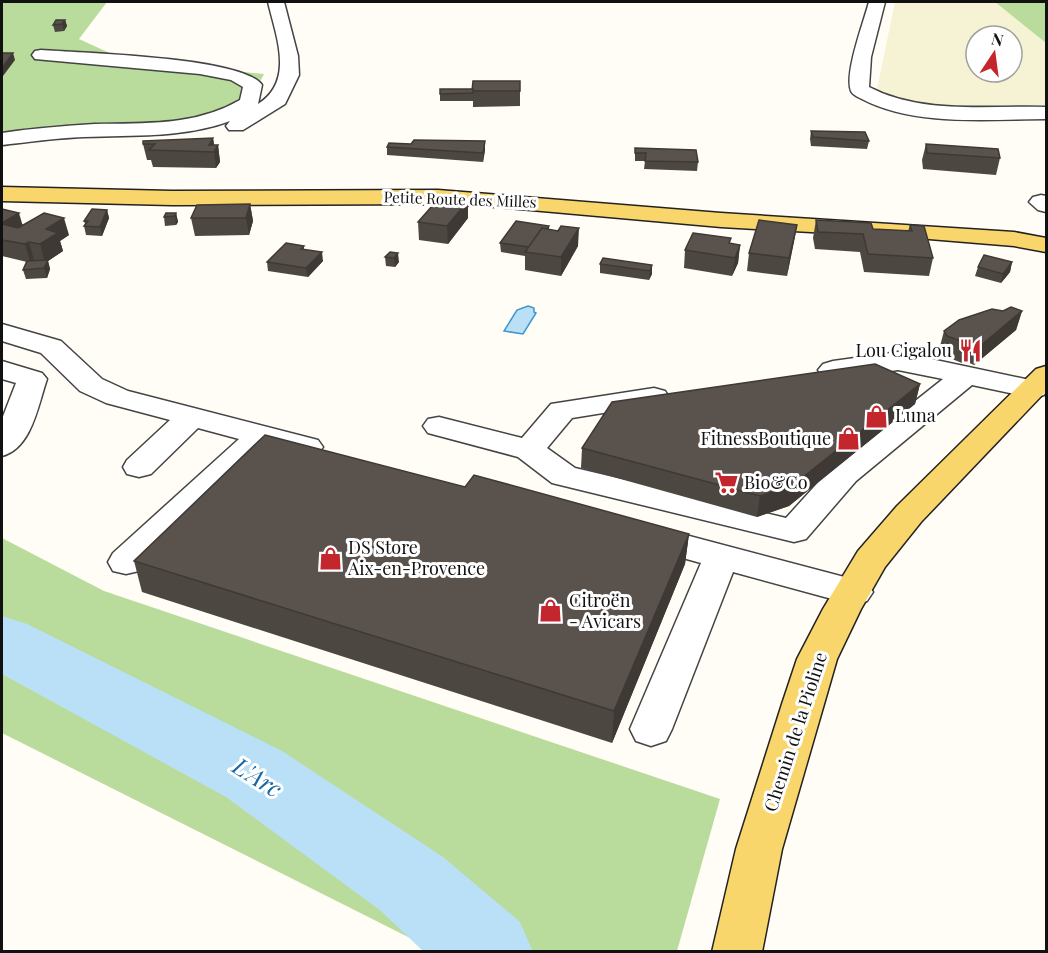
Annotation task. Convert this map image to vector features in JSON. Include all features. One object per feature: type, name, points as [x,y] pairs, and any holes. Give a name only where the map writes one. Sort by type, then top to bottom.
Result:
[{"type":"main road","name":"Petite Route des Milles","points":[[2,194],[172,198],[438,197],[721,220],[917,231],[1014,239],[1047,245]]},
{"type":"main road","name":"Petite Route des Milles","points":[[917,231],[1047,230]]},
{"type":"main road","name":"Chemin de la Pioline","points":[[741,931],[759,849],[817,659],[842,609],[871,560],[909,514],[1040,382]]},
{"type":"street","points":[[2,139],[85,131],[215,131],[240,125],[278,100],[290,75],[289,56],[276,2]]},
{"type":"street","points":[[877,2],[874,21],[858,74],[860,90],[871,97],[897,106],[921,110],[1047,113]]},
{"type":"street","points":[[42,55],[200,68],[237,76],[253,85],[249,104],[234,114],[202,123],[138,130]]},
{"type":"street","points":[[2,332],[51,347],[91,385],[117,397],[342,456]]},
{"type":"street","points":[[805,375],[898,361],[967,375],[1040,382]]},
{"type":"street","points":[[2,370],[32,379],[7,428]]},
{"type":"street","points":[[438,426],[529,450],[564,476],[794,531],[844,474],[967,375]]},
{"type":"street","points":[[529,450],[562,410],[678,393]]},
{"type":"street","points":[[139,467],[192,417]]},
{"type":"street","points":[[126,562],[261,435]]},
{"type":"street","points":[[618,529],[854,592]]},
{"type":"street","points":[[651,729],[721,556]]},
{"type":"shaded area","points":[[895,2],[995,2],[1022,24],[964,24],[964,84],[1024,84],[1024,25],[1046,43],[1046,110],[898,103],[876,94]]},
{"type":"green space","points":[[2,2],[107,2],[79,39],[125,60],[264,74],[243,113],[192,130],[2,131]]},
{"type":"green space","points":[[995,2],[1046,2],[1046,43]]},
{"type":"green space","points":[[2,538],[104,591],[720,799],[677,951],[433,951],[2,733]]},
{"type":"water","points":[[528,306],[534,308],[536,313],[523,334],[504,331],[517,310]]},
{"type":"building","points":[[56,20],[65,20],[62,24],[53,25]]},
{"type":"building","points":[[2,53],[13,53],[2,68]]},
{"type":"building","points":[[473,81],[520,81],[520,91],[472,91]]},
{"type":"building","points":[[440,89],[473,89],[473,93],[440,94]]},
{"type":"building","points":[[811,131],[865,132],[869,141],[813,137]]},
{"type":"building","points":[[213,138],[209,145],[218,145],[214,152],[149,150],[155,144],[143,144],[143,141]]},
{"type":"building","points":[[414,140],[485,141],[483,153],[387,147],[389,143],[411,144]]},
{"type":"building","points":[[926,144],[998,149],[1000,158],[927,153]]},
{"type":"building","points":[[635,148],[696,150],[698,162],[645,161],[646,153],[635,153]]},
{"type":"building","points":[[440,197],[468,201],[447,226],[418,222]]},
{"type":"building","points":[[250,204],[246,218],[191,218],[197,205]]},
{"type":"building","points":[[2,209],[19,213],[2,223]]},
{"type":"building","points":[[92,209],[107,210],[100,227],[84,226],[88,221],[84,221]]},
{"type":"building","points":[[44,213],[64,218],[46,229],[58,233],[40,244],[2,240],[2,224],[18,228]]},
{"type":"building","points":[[166,213],[176,213],[175,216],[164,217]]},
{"type":"building","points":[[759,220],[797,225],[789,258],[749,253]]},
{"type":"building","points":[[816,220],[871,223],[873,229],[912,231],[910,225],[924,226],[933,258],[868,254],[863,234],[818,232]]},
{"type":"building","points":[[516,221],[549,226],[547,229],[542,228],[529,247],[500,243]]},
{"type":"building","points":[[561,226],[579,228],[561,257],[525,252],[542,228],[558,231]]},
{"type":"building","points":[[693,233],[731,238],[729,243],[740,245],[735,258],[685,250]]},
{"type":"building","points":[[286,243],[304,246],[301,249],[322,252],[306,268],[267,262]]},
{"type":"building","points":[[390,252],[398,253],[394,258],[385,257]]},
{"type":"building","points":[[984,255],[1012,262],[1003,274],[978,267]]},
{"type":"building","points":[[603,258],[652,265],[650,271],[600,264]]},
{"type":"building","points":[[48,260],[44,268],[23,270],[27,261]]},
{"type":"building","points":[[1011,307],[1022,311],[980,346],[947,336],[944,331],[959,320],[992,309],[1003,311]]},
{"type":"building","points":[[875,364],[920,384],[793,485],[760,496],[582,448],[612,402]]},
{"type":"building","points":[[265,435],[465,487],[474,475],[689,534],[614,711],[134,561]]},
{"type":"waterway","name":"L'Arc","points":[[2,642],[254,774],[412,884],[488,952]]},
{"type":"place","name":"Lou Cigalou","points":[[970,351]]},
{"type":"place","name":"Luna","points":[[877,416]]},
{"type":"place","name":"FitnessBoutique","points":[[849,439]]},
{"type":"place","name":"Bio&Co","points":[[726,483]]},
{"type":"place","name":"DS Store Aix-en-Provence","points":[[330,558]]},
{"type":"place","name":"Citroën - Avicars","points":[[551,611]]}]
